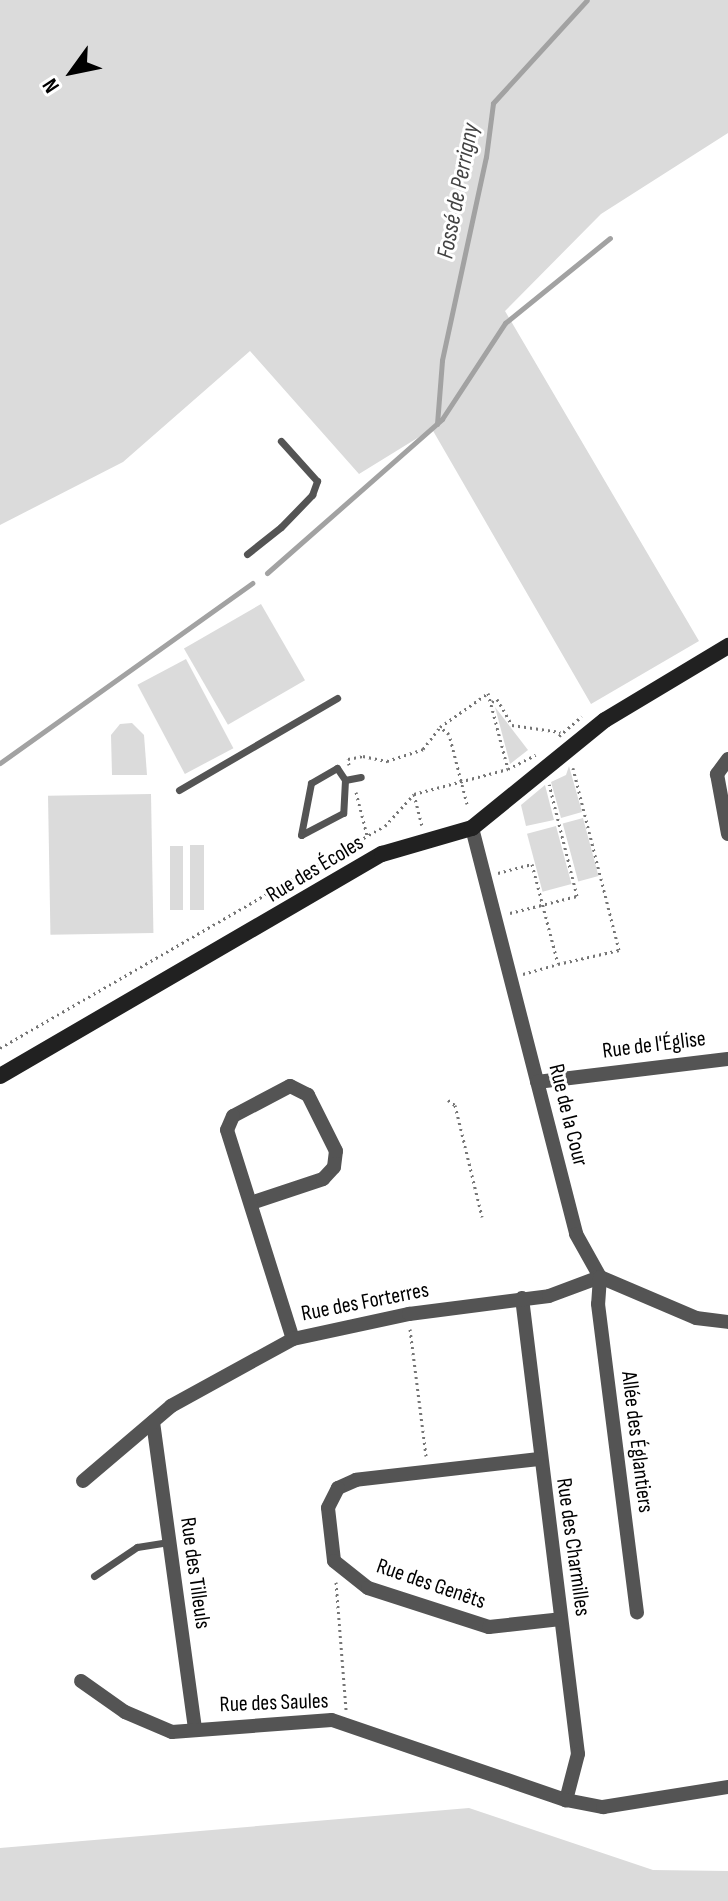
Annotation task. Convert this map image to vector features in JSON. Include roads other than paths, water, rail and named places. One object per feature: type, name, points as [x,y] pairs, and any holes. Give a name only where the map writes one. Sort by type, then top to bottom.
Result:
[{"type":"main road","name":"Rue des Écoles","points":[[0,1076],[382,854],[472,828],[605,720],[728,646]]},
{"type":"street","points":[[728,759],[717,774],[728,834]]},
{"type":"street","name":"Rue de la Cour","points":[[472,828],[576,1234],[600,1277]]},
{"type":"street","name":"Rue de l'Église","points":[[537,1082],[728,1059]]},
{"type":"street","points":[[251,1203],[323,1179],[334,1167],[336,1151],[308,1095],[290,1086],[233,1116],[227,1130],[293,1339]]},
{"type":"street","points":[[600,1277],[696,1318],[728,1322]]},
{"type":"street","name":"Rue des Forterres","points":[[83,1481],[153,1422],[293,1339],[409,1314],[549,1296],[600,1277]]},
{"type":"street","name":"Allée des Églantiers","points":[[600,1277],[598,1304],[637,1613]]},
{"type":"street","name":"Rue des Charmilles","points":[[522,1298],[539,1459],[578,1754],[566,1800]]},
{"type":"street","name":"Rue des Tilleuls","points":[[153,1422],[195,1729]]},
{"type":"street","name":"Rue des Genêts","points":[[539,1459],[356,1480],[338,1488],[328,1508],[334,1561],[368,1588],[489,1627],[561,1619]]},
{"type":"street","name":"Rue des Saules","points":[[81,1681],[137,1717],[172,1732],[332,1720],[566,1800],[603,1807],[728,1787]]},
{"type":"lane","points":[[247,554],[281,527],[312,495],[317,481],[281,441]]},
{"type":"lane","points":[[179,790],[337,698]]},
{"type":"lane","points":[[337,768],[353,779],[343,813],[301,835],[311,783],[337,768]]},
{"type":"lane","points":[[94,1576],[137,1547],[169,1542]]},
{"type":"waterway","name":"Fossé de Perrigny","points":[[437,424],[442,360],[486,157],[493,103],[587,0]]},
{"type":"waterway","name":"Fossé de Perrigny","points":[[267,573],[442,419],[505,323],[610,238]]},
{"type":"waterway","name":"Fossé de Perrigny","points":[[0,763],[252,583]]}]
